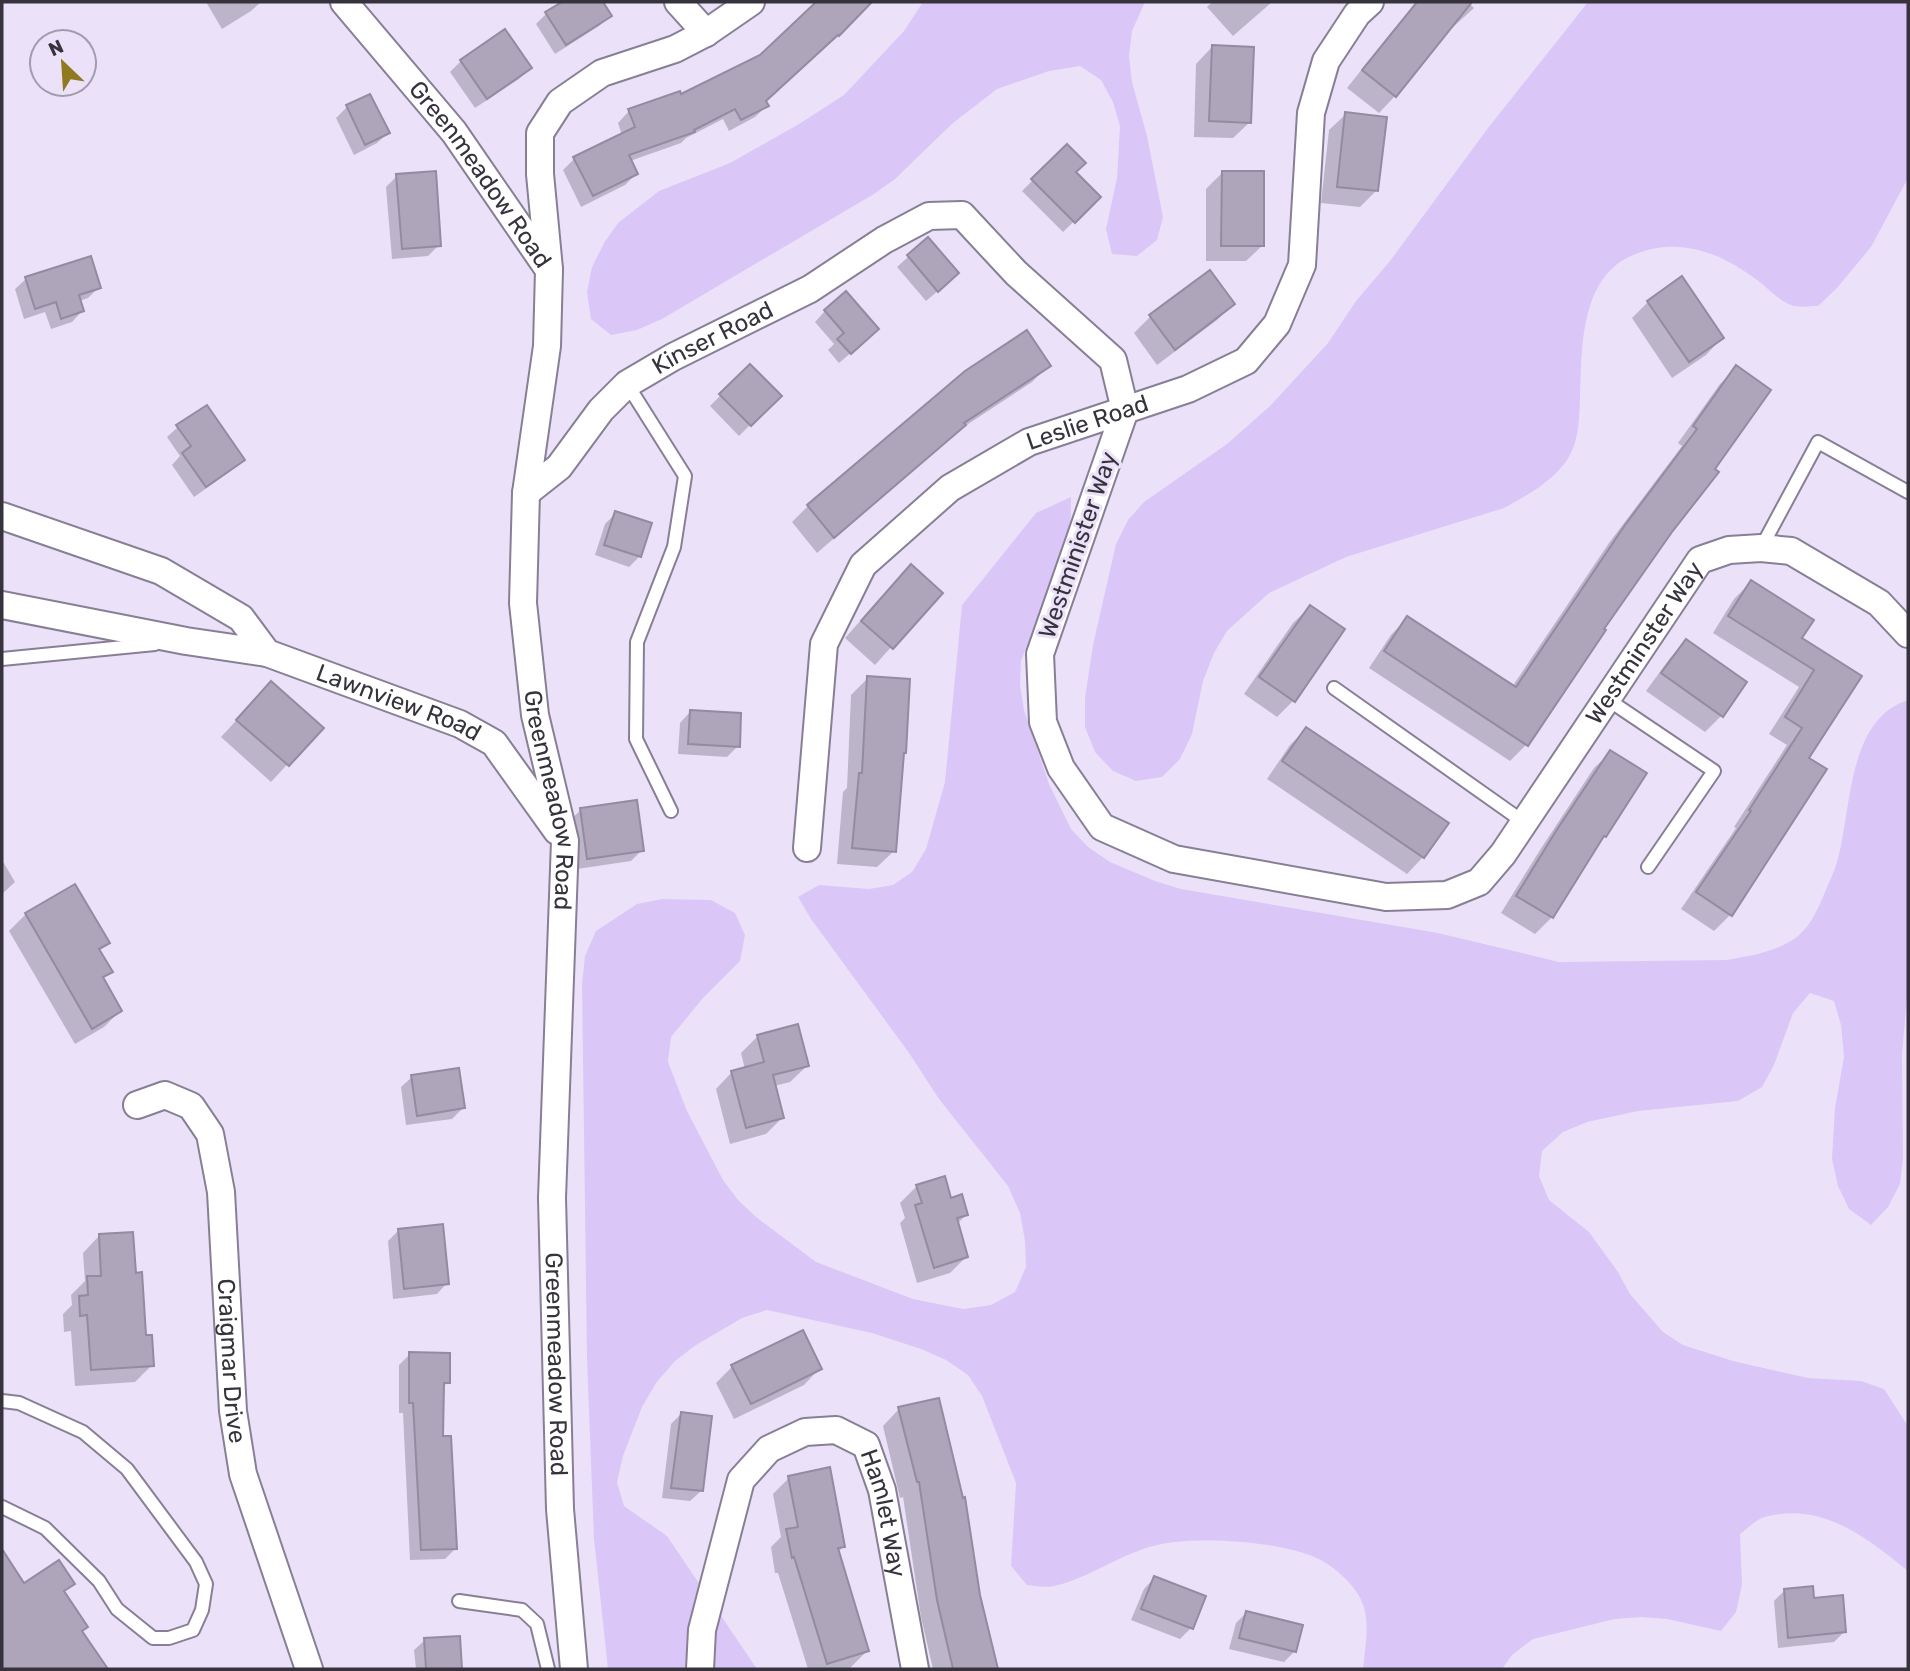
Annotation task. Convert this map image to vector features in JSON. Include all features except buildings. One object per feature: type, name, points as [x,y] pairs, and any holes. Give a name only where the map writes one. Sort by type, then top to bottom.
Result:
[{"type":"street","name":"Greenmeadow Road","points":[[344,2],[454,132],[549,270],[547,346],[526,493],[523,603],[534,703],[565,841],[552,1198],[560,1509],[574,1669]]},
{"type":"street","points":[[678,2],[706,33]]},
{"type":"street","points":[[549,270],[540,174],[540,133],[560,102],[602,73],[675,49],[706,33],[751,2]]},
{"type":"street","name":"Leslie Road","points":[[807,848],[824,644],[863,565],[950,488],[1028,442],[1188,389],[1246,361],[1277,324],[1302,265],[1311,113],[1326,61],[1357,14],[1370,2]]},
{"type":"street","name":"Kinser Road","points":[[526,493],[559,467],[601,410],[627,384],[673,357],[810,289],[884,240],[929,216],[962,215],[1016,273],[1113,360],[1125,410]]},
{"type":"street","name":"Westminister Way","points":[[1125,410],[1040,654],[1043,722],[1061,768],[1102,827],[1174,859],[1386,897],[1447,895],[1479,882],[1503,854]]},
{"type":"street","points":[[2,516],[161,571],[241,618],[267,653]]},
{"type":"street","name":"Westminster Way","points":[[1503,854],[1700,560],[1729,550],[1760,548],[1791,551],[1878,603],[1908,634]]},
{"type":"street","name":"Lawnview Road","points":[[2,605],[186,641],[267,653],[460,724],[494,743],[565,841]]},
{"type":"street","name":"Craigmar Drive","points":[[137,1105],[165,1095],[191,1106],[210,1134],[221,1192],[233,1411],[243,1474],[309,1669]]},
{"type":"street","name":"Hamlet Way","points":[[699,1669],[702,1630],[741,1480],[769,1448],[805,1432],[836,1430],[866,1444],[883,1490],[915,1669]]},
{"type":"lane","points":[[627,384],[685,476],[674,547],[637,642],[636,739],[671,811]]},
{"type":"lane","points":[[1760,548],[1818,442],[1908,492]]},
{"type":"lane","points":[[2,659],[186,641]]},
{"type":"lane","points":[[1334,688],[1525,823]]},
{"type":"lane","points":[[1607,699],[1714,771],[1648,867]]},
{"type":"lane","points":[[2,1401],[19,1403],[83,1432],[127,1469],[196,1562],[206,1584],[202,1610],[193,1630],[169,1639],[153,1638],[117,1609],[99,1581],[45,1528],[2,1507]]},
{"type":"lane","points":[[459,1601],[522,1609],[537,1624],[548,1669]]},
{"type":"shaded area","points":[[923,2],[1145,2],[1132,31],[1129,56],[1132,82],[1147,136],[1163,217],[1157,240],[1137,256],[1112,254],[1106,229],[1117,178],[1120,126],[1113,102],[1101,80],[1080,66],[1049,71],[997,89],[953,123],[895,179],[874,194],[662,319],[637,330],[611,335],[591,319],[587,292],[592,267],[618,223],[659,191],[730,163],[844,95],[904,31]]},
{"type":"shaded area","points":[[1588,2],[1908,2],[1908,178],[1871,247],[1837,288],[1818,306],[1787,303],[1742,269],[1694,249],[1660,248],[1643,251],[1625,259],[1610,271],[1591,303],[1583,342],[1576,439],[1567,460],[1554,475],[1504,508],[1346,557],[1269,593],[1227,631],[1214,653],[1203,681],[1192,734],[1180,759],[1162,777],[1136,781],[1113,771],[1095,752],[1085,727],[1085,698],[1093,645],[1116,544],[1128,520],[1144,502],[1227,444],[1270,406],[1328,343],[1356,301],[1390,261],[1488,128]]},
{"type":"shaded area","points":[[1071,497],[1070,556],[1038,616],[1021,661],[1020,685],[1024,710],[1049,784],[1071,829],[1088,847],[1110,862],[1181,889],[1438,933],[1559,962],[1727,960],[1763,953],[1797,937],[1814,916],[1837,862],[1855,769],[1862,747],[1873,727],[1888,711],[1908,700],[1908,986],[1902,1054],[1903,1158],[1900,1184],[1888,1207],[1871,1225],[1849,1209],[1838,1186],[1832,1159],[1835,1108],[1844,1057],[1841,1025],[1834,1001],[1810,993],[1793,1013],[1774,1065],[1762,1087],[1738,1101],[1638,1111],[1587,1122],[1563,1132],[1542,1151],[1539,1176],[1549,1200],[1589,1232],[1618,1272],[1630,1294],[1663,1332],[1683,1345],[1733,1361],[1808,1378],[1861,1381],[1884,1389],[1908,1426],[1908,1571],[1876,1546],[1841,1525],[1803,1514],[1783,1514],[1762,1518],[1740,1534],[1742,1585],[1736,1612],[1721,1631],[1667,1619],[1615,1619],[1533,1639],[1512,1655],[1502,1669],[1363,1669],[1367,1623],[1356,1591],[1321,1560],[1285,1548],[1238,1542],[1170,1543],[1140,1550],[1066,1583],[1048,1587],[1027,1585],[1011,1566],[1016,1483],[982,1396],[968,1375],[946,1360],[921,1349],[872,1333],[767,1310],[742,1318],[696,1345],[675,1361],[656,1383],[642,1407],[623,1456],[617,1482],[624,1506],[667,1536],[757,1669],[608,1669],[594,1539],[587,1359],[582,984],[585,956],[596,931],[637,904],[662,899],[711,900],[735,913],[745,935],[740,961],[703,998],[671,1037],[668,1062],[687,1111],[723,1180],[738,1200],[756,1217],[816,1262],[913,1299],[963,1309],[991,1305],[1015,1292],[1026,1267],[1025,1241],[1020,1213],[1008,1186],[939,1099],[798,897],[819,885],[869,889],[893,885],[912,872],[926,849],[945,782],[962,605],[1036,513]]}]
